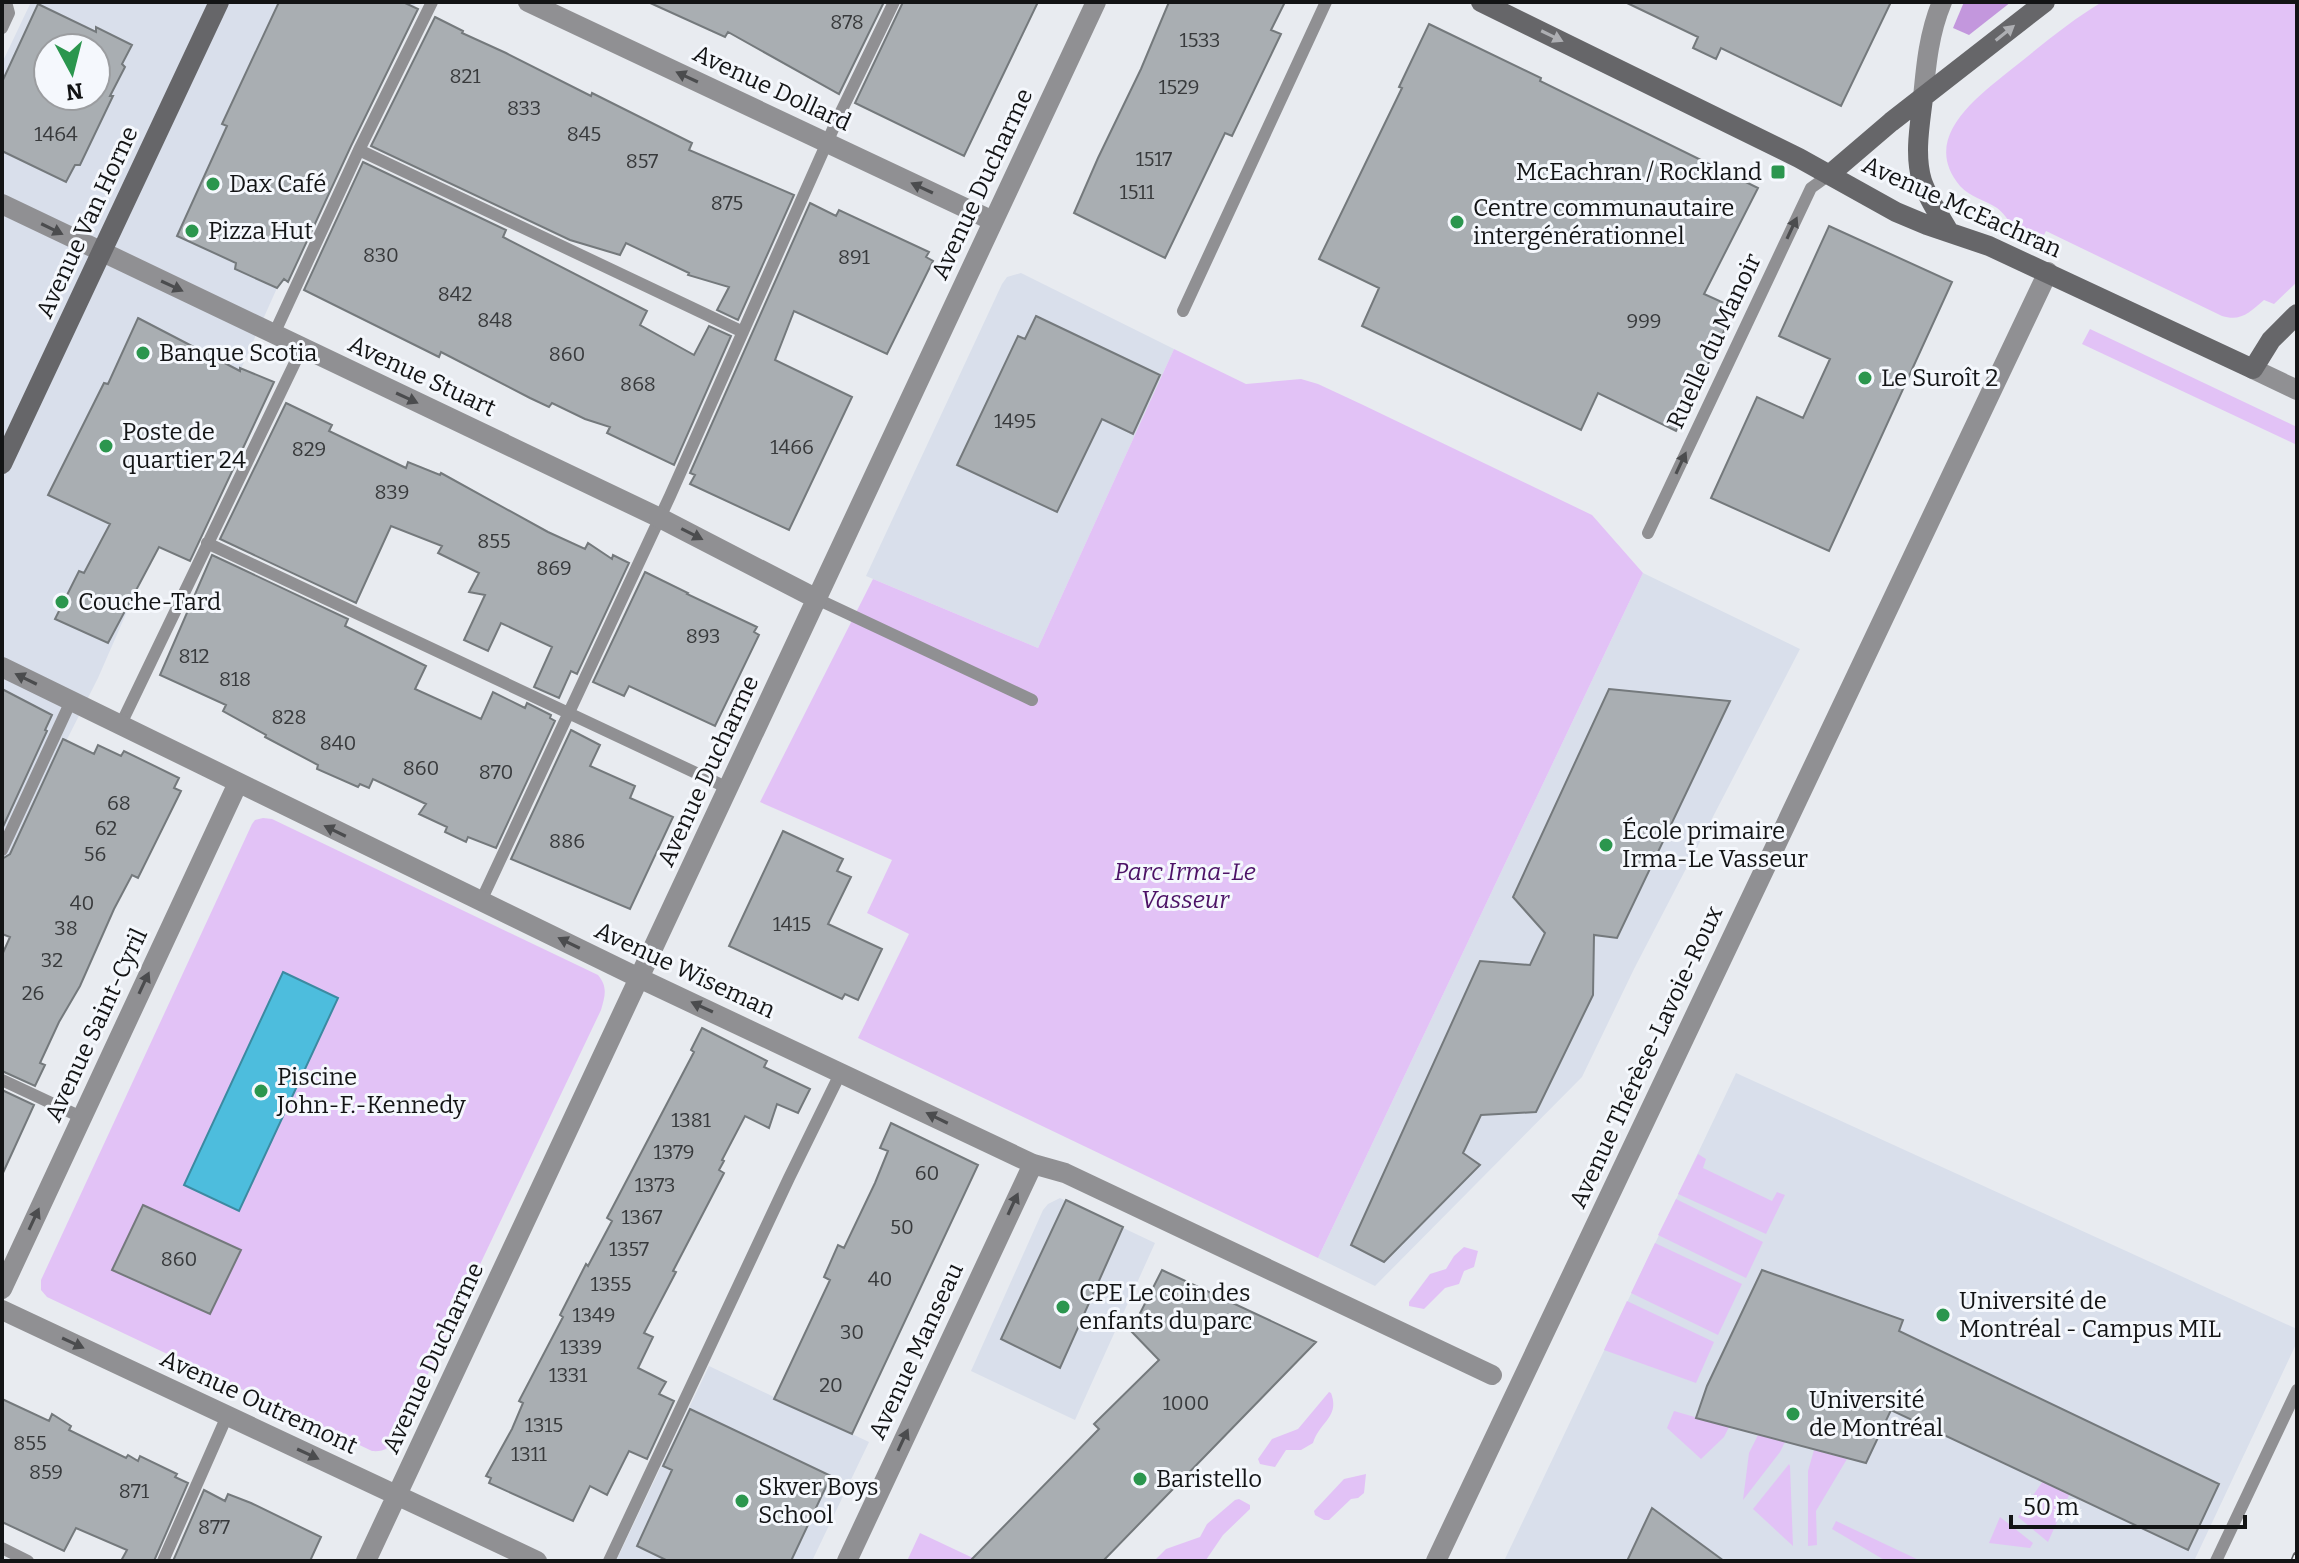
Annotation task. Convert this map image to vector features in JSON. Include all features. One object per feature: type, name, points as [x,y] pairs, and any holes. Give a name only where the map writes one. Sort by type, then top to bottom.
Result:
[{"type":"street","name":"Avenue Van Horne","points":[[4,453],[219,2]]},
{"type":"street","name":"Avenue Dollard","points":[[528,2],[993,221]]},
{"type":"street","name":"Avenue Ducharme","points":[[366,1561],[1096,2]]},
{"type":"street","name":"Avenue McEachran","points":[[1481,2],[1606,62],[1896,212],[1989,246],[2048,272],[2297,390]]},
{"type":"street","points":[[1942,2],[1930,40],[1919,138],[1920,173],[1949,232]]},
{"type":"street","points":[[1829,175],[2045,2]]},
{"type":"street","name":"Avenue Stuart","points":[[2,204],[660,518],[817,599]]},
{"type":"street","name":"Avenue Thérèse-Lavoie-Roux","points":[[1436,1561],[2048,272]]},
{"type":"street","points":[[2253,369],[2271,340],[2297,314]]},
{"type":"street","name":"Avenue Wiseman","points":[[2,667],[639,978],[1033,1164],[1065,1173],[1492,1375]]},
{"type":"street","name":"Avenue Saint-Cyril","points":[[2,1289],[238,783]]},
{"type":"street","name":"Avenue Manseau","points":[[847,1561],[1033,1164]]},
{"type":"street","name":"Avenue Outremont","points":[[2,1310],[537,1561]]},
{"type":"lane","points":[[2,28],[9,13],[6,2]]},
{"type":"lane","points":[[274,334],[432,2]]},
{"type":"lane","points":[[481,901],[660,518],[827,143],[894,2]]},
{"type":"lane","points":[[1183,311],[1326,2]]},
{"type":"lane","points":[[359,150],[743,332]]},
{"type":"lane","name":"Ruelle du Manoir","points":[[1648,533],[1811,188],[1829,175]]},
{"type":"lane","points":[[121,724],[302,348]]},
{"type":"lane","points":[[207,543],[728,788]]},
{"type":"lane","points":[[817,599],[1032,700]]},
{"type":"lane","points":[[2,850],[71,701]]},
{"type":"lane","points":[[609,1561],[841,1072]]},
{"type":"lane","points":[[2,1080],[81,1117]]},
{"type":"lane","points":[[2216,1561],[2297,1390]]},
{"type":"lane","points":[[163,1561],[227,1416]]},
{"type":"lane","points":[[2,1548],[28,1561]]},
{"type":"shaded area","points":[[31,2],[416,2],[240,371],[204,435],[98,678],[2,868],[2,63]]},
{"type":"shaded area","points":[[1964,2],[2011,2],[1969,35],[1953,28]]},
{"type":"shaded area","points":[[1021,273],[1174,349],[1038,648],[866,576],[1002,284],[1007,277]]},
{"type":"shaded area","name":"École primaire Irma-Le Vasseur","points":[[1643,573],[1800,649],[1634,969],[1582,1077],[1375,1286],[1318,1258]]},
{"type":"shaded area","name":"Université de Montréal - Campus MIL","points":[[1736,1073],[2297,1329],[2297,1342],[2194,1561],[1504,1561]]},
{"type":"shaded area","name":"CPE Le coin des enfants du parc","points":[[1060,1198],[1155,1243],[1075,1420],[971,1371],[1043,1210]]},
{"type":"shaded area","name":"Skver Boys School","points":[[709,1366],[869,1442],[812,1561],[616,1561]]},
{"type":"green space","points":[[2102,2],[2297,2],[2297,282],[2274,304],[2264,300],[2240,317],[2222,316],[2046,231],[2042,239],[2020,230],[1997,208],[1964,190],[1949,168],[1946,151],[1950,135],[1970,105],[2056,34]]},
{"type":"green space","points":[[2090,329],[2297,427],[2297,445],[2082,344]]},
{"type":"green space","name":"Parc Irma-Le Vasseur","points":[[1174,349],[1246,384],[1301,379],[1361,404],[1592,515],[1643,573],[1318,1258],[858,1038],[909,934],[867,913],[892,860],[760,802],[873,579],[1038,648]]},
{"type":"green space","points":[[263,818],[272,819],[598,975],[604,988],[601,1010],[397,1439],[380,1451],[372,1451],[47,1297],[41,1290],[41,1280],[252,824]]},
{"type":"green space","points":[[1698,1154],[1706,1159],[1703,1168],[1772,1201],[1777,1192],[1785,1195],[1766,1234],[1678,1194]]},
{"type":"green space","points":[[1676,1199],[1763,1242],[1746,1278],[1658,1235]]},
{"type":"green space","points":[[1655,1243],[1742,1284],[1718,1335],[1631,1293]]},
{"type":"green space","points":[[1464,1247],[1478,1251],[1474,1267],[1464,1271],[1459,1284],[1445,1288],[1424,1309],[1409,1306],[1430,1274],[1446,1269]]},
{"type":"green space","points":[[1627,1301],[1714,1342],[1696,1383],[1604,1350]]},
{"type":"green space","points":[[1329,1392],[1333,1408],[1313,1443],[1301,1450],[1286,1450],[1275,1467],[1260,1464],[1258,1459],[1272,1439],[1298,1429]]},
{"type":"green space","points":[[1674,1411],[1729,1427],[1724,1437],[1701,1459],[1667,1428]]},
{"type":"green space","points":[[1758,1435],[1785,1442],[1743,1500],[1749,1453]]},
{"type":"green space","points":[[1814,1450],[1847,1459],[1816,1511],[1817,1545],[1808,1546],[1808,1471]]},
{"type":"green space","points":[[1790,1466],[1793,1546],[1753,1509]]},
{"type":"green space","points":[[1366,1474],[1364,1493],[1358,1498],[1351,1499],[1329,1520],[1315,1515],[1314,1511],[1344,1479]]},
{"type":"green space","points":[[2043,1481],[2070,1493],[2048,1542],[2018,1517]]},
{"type":"green space","points":[[1239,1499],[1250,1505],[1250,1509],[1223,1535],[1206,1560],[1154,1561],[1166,1549],[1200,1537],[1207,1524]]},
{"type":"green space","points":[[2000,1517],[2033,1543],[2030,1548],[1989,1543]]},
{"type":"green space","points":[[1836,1521],[1921,1561],[1886,1561],[1832,1529]]},
{"type":"green space","points":[[920,1533],[973,1558],[970,1561],[907,1561]]},
{"type":"water","name":"Piscine John-F.-Kennedy","points":[[283,972],[338,998],[239,1211],[184,1185]]},
{"type":"building","points":[[279,2],[403,2],[418,9],[288,282],[284,279],[277,288],[235,269],[236,263],[177,236],[227,126],[222,124]]},
{"type":"building","points":[[648,2],[884,2],[839,94],[728,32],[725,37]]},
{"type":"building","points":[[903,2],[1038,2],[964,156],[855,103]]},
{"type":"building","points":[[1169,2],[1285,2],[1271,30],[1281,34],[1232,136],[1225,133],[1165,258],[1074,213]]},
{"type":"building","points":[[1625,2],[1891,2],[1841,106],[1721,48],[1716,59],[1693,48],[1698,37]]},
{"type":"building","points":[[38,4],[96,32],[32,32],[32,112],[105,112],[80,165],[75,165],[66,182],[2,151],[2,82]]},
{"type":"building","points":[[435,17],[462,33],[692,143],[689,150],[794,195],[738,320],[717,310],[729,287],[688,275],[626,243],[620,255],[570,240],[371,146]]},
{"type":"building","points":[[1429,24],[1758,188],[1704,294],[1735,308],[1676,431],[1598,393],[1581,430],[1362,326],[1379,288],[1319,259],[1402,88],[1399,87]]},
{"type":"building","points":[[112,35],[132,45],[122,64],[125,67],[112,92]]},
{"type":"building","points":[[363,162],[506,230],[503,237],[647,311],[640,325],[694,355],[709,326],[731,336],[674,465],[607,433],[610,427],[552,403],[549,407],[441,352],[439,357],[304,290]]},
{"type":"building","points":[[810,203],[836,216],[839,210],[929,252],[926,257],[933,261],[887,354],[794,311],[775,360],[852,397],[789,530],[690,484],[695,475],[690,473]]},
{"type":"building","name":"Le Suroît 2","points":[[1829,226],[1952,282],[1829,551],[1711,498],[1757,397],[1803,418],[1830,359],[1779,336]]},
{"type":"building","points":[[1036,316],[1160,375],[1133,434],[1102,419],[1057,512],[957,465],[1018,336],[1025,339]]},
{"type":"building","points":[[138,318],[240,371],[240,368],[274,382],[190,561],[159,547],[108,643],[55,619],[79,571],[84,573],[110,524],[48,495],[104,383],[108,384]]},
{"type":"building","points":[[286,403],[332,425],[329,431],[406,468],[408,462],[441,473],[548,532],[585,549],[588,543],[612,559],[613,555],[629,563],[577,674],[571,671],[559,698],[534,687],[552,647],[501,623],[488,651],[464,640],[485,595],[469,592],[479,573],[438,553],[442,546],[391,526],[356,603],[220,539]]},
{"type":"building","points":[[212,555],[348,619],[345,626],[426,666],[415,689],[481,719],[493,692],[525,708],[527,703],[551,715],[550,718],[555,721],[496,848],[468,837],[466,842],[445,832],[447,827],[419,814],[426,804],[373,779],[369,788],[360,784],[358,787],[317,769],[318,765],[223,711],[226,705],[160,675]]},
{"type":"building","points":[[645,572],[757,627],[754,632],[759,635],[715,726],[629,686],[624,696],[593,682]]},
{"type":"building","points":[[2,689],[52,715],[2,829]]},
{"type":"building","points":[[1609,689],[1730,701],[1617,938],[1594,935],[1593,995],[1536,1112],[1481,1115],[1463,1153],[1480,1165],[1384,1262],[1351,1245],[1480,961],[1530,965],[1545,933],[1513,897]]},
{"type":"building","points":[[571,730],[600,745],[590,766],[635,786],[630,798],[673,817],[630,909],[511,859]]},
{"type":"building","points":[[63,739],[94,754],[98,745],[121,756],[124,751],[179,778],[174,788],[181,791],[138,878],[132,875],[114,909],[80,986],[40,1063],[45,1065],[35,1086],[2,1071],[2,955],[10,937],[2,934],[2,859],[10,854]]},
{"type":"building","points":[[783,831],[843,859],[837,871],[851,877],[828,924],[882,949],[858,1000],[845,994],[842,999],[729,946]]},
{"type":"building","points":[[702,1028],[767,1061],[764,1067],[810,1089],[798,1113],[777,1104],[769,1128],[745,1116],[722,1160],[719,1170],[724,1173],[644,1333],[653,1337],[638,1368],[666,1382],[659,1394],[674,1401],[647,1459],[629,1451],[607,1495],[590,1486],[573,1521],[489,1483],[491,1478],[486,1476],[512,1429],[523,1403],[519,1401],[563,1317],[560,1315],[612,1221],[607,1218],[694,1052],[691,1050]]},
{"type":"building","points":[[2,1090],[34,1105],[2,1175]]},
{"type":"building","points":[[891,1123],[978,1165],[852,1434],[774,1399],[830,1280],[824,1277],[838,1245],[844,1248],[875,1183],[888,1151],[880,1148]]},
{"type":"building","points":[[1066,1200],[1123,1227],[1060,1368],[1001,1339]]},
{"type":"building","points":[[143,1205],[241,1250],[210,1314],[112,1270]]},
{"type":"building","points":[[1162,1270],[1316,1342],[1103,1561],[970,1561],[1099,1429],[1094,1424],[1159,1360],[1131,1331]]},
{"type":"building","name":"Université de Montréal","points":[[1762,1270],[1903,1320],[1899,1331],[2219,1484],[2188,1550],[1891,1410],[1866,1463],[1696,1418],[1707,1386]]},
{"type":"building","points":[[2,1399],[49,1421],[52,1414],[71,1426],[69,1430],[126,1458],[128,1455],[138,1461],[140,1456],[177,1474],[175,1477],[188,1483],[154,1561],[121,1561],[127,1550],[76,1528],[64,1551],[2,1522]]},
{"type":"building","name":"Skver Boys School","points":[[690,1409],[831,1476],[791,1561],[668,1561],[637,1546],[672,1470],[663,1466]]},
{"type":"building","points":[[204,1490],[225,1501],[228,1494],[251,1503],[321,1537],[310,1561],[173,1561]]},
{"type":"building","points":[[1652,1508],[1724,1561],[1627,1561]]},
{"type":"railway","points":[[2295,1561],[2297,1556]]},
{"type":"place","name":"McEachran / Rockland","points":[[1778,172]]},
{"type":"place","name":"Dax Café","points":[[213,184]]},
{"type":"place","name":"Centre communautaire intergénérationnel","points":[[1457,222]]},
{"type":"place","name":"Pizza Hut","points":[[192,231]]},
{"type":"place","name":"Banque Scotia","points":[[143,353]]},
{"type":"place","name":"Le Suroît 2","points":[[1865,378]]},
{"type":"place","name":"Poste de quartier 24","points":[[106,446]]},
{"type":"place","name":"Couche-Tard","points":[[62,602]]},
{"type":"place","name":"École primaire Irma-Le Vasseur","points":[[1606,845]]},
{"type":"place","name":"Piscine John-F.-Kennedy","points":[[261,1091]]},
{"type":"place","name":"CPE Le coin des enfants du parc","points":[[1063,1307]]},
{"type":"place","name":"Université de Montréal - Campus MIL","points":[[1943,1315]]},
{"type":"place","name":"Université de Montréal","points":[[1793,1414]]},
{"type":"place","name":"Baristello","points":[[1140,1479]]},
{"type":"place","name":"Skver Boys School","points":[[742,1501]]}]
